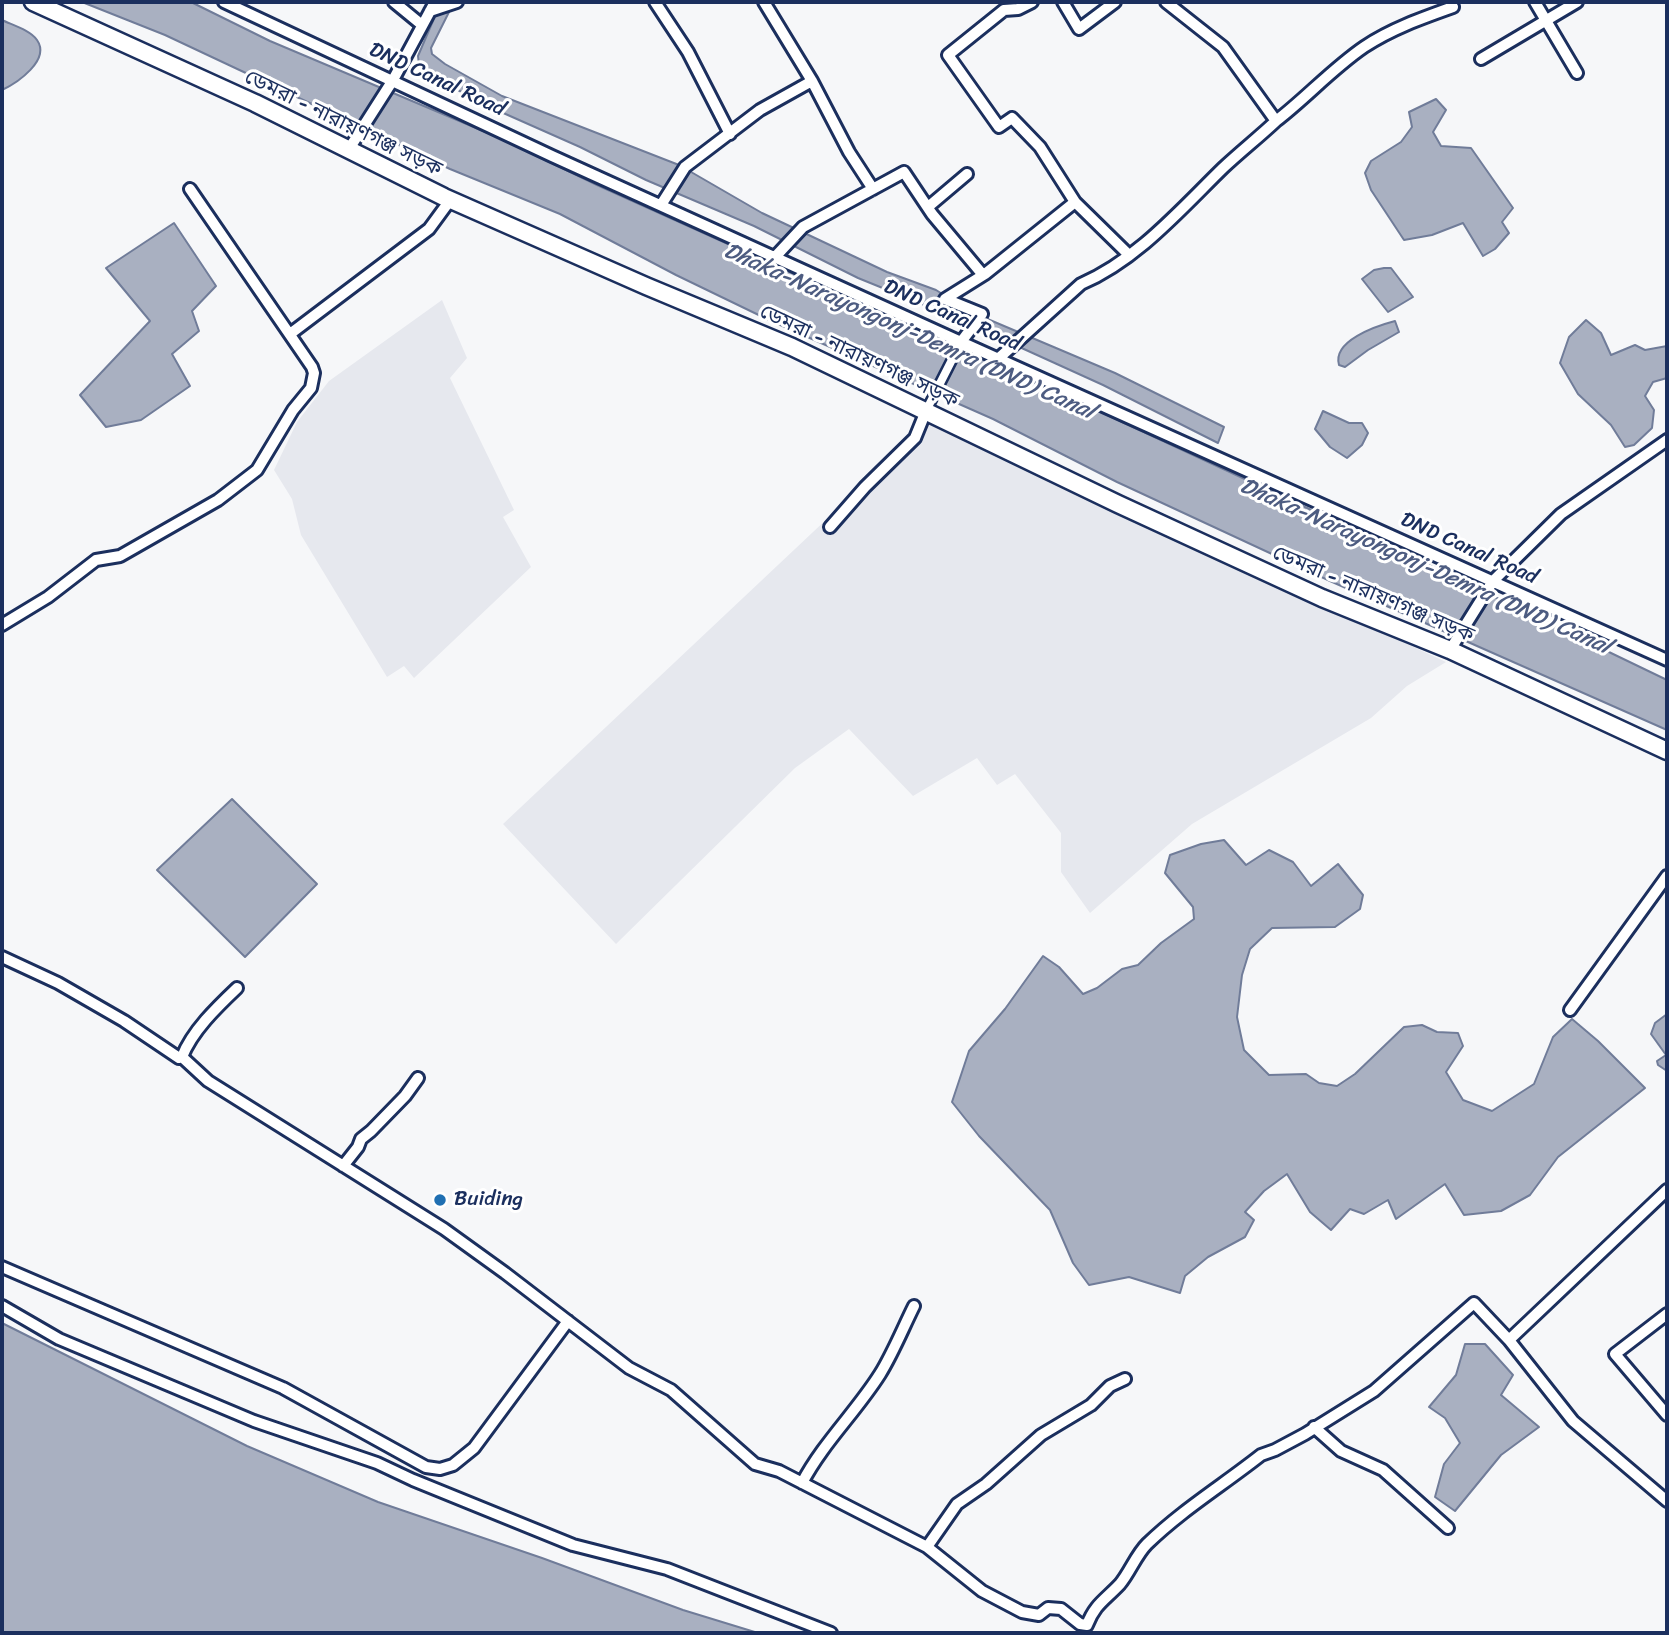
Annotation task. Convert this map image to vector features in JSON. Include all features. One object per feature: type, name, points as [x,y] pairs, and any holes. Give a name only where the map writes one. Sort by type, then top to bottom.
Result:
[{"type":"main road","name":"ডেমরা - নারায়ণগঞ্জ সড়ক","points":[[33,2],[256,103],[450,200],[792,347],[1118,504],[1322,598],[1450,650],[1667,751]]},
{"type":"street","name":"DND Canal Road","points":[[224,2],[961,342],[1667,660]]},
{"type":"street","points":[[394,2],[422,25]]},
{"type":"street","points":[[349,149],[393,80],[432,7],[457,2]]},
{"type":"street","points":[[655,2],[688,52],[730,134]]},
{"type":"street","points":[[764,2],[812,81],[849,152],[873,189]]},
{"type":"street","points":[[1032,2],[1018,9],[1004,9],[948,55],[999,127],[1012,118],[1040,147],[1076,202],[1128,254]]},
{"type":"street","points":[[1063,2],[1079,29],[1115,2]]},
{"type":"street","points":[[1166,2],[1223,47],[1276,121]]},
{"type":"street","points":[[1535,2],[1577,73]]},
{"type":"street","points":[[1481,59],[1577,2]]},
{"type":"street","points":[[999,358],[1081,284],[1097,277],[1177,216],[1224,168],[1325,77],[1364,47],[1400,26],[1453,7]]},
{"type":"street","points":[[661,205],[685,167],[760,110],[812,81]]},
{"type":"street","points":[[775,257],[803,227],[904,172],[928,207],[983,275]]},
{"type":"street","points":[[928,207],[967,174]]},
{"type":"street","points":[[2,625],[48,597],[96,560],[120,556],[218,500],[257,470],[293,410],[311,388],[312,367],[190,189]]},
{"type":"street","points":[[290,334],[429,229],[450,200]]},
{"type":"street","points":[[830,527],[865,487],[915,438],[961,342],[982,314],[945,299],[983,275],[1076,202]]},
{"type":"street","points":[[1450,650],[1493,581],[1561,514],[1667,440]]},
{"type":"street","points":[[1570,1010],[1667,876]]},
{"type":"street","points":[[2,957],[58,983],[124,1021],[179,1058],[182,1057],[208,1081],[444,1229],[629,1368],[680,1397],[755,1464],[779,1471],[927,1547],[982,1591],[1022,1612],[1039,1615],[1048,1608],[1061,1609],[1086,1629],[1094,1608],[1119,1584],[1149,1543],[1205,1495],[1261,1455],[1275,1450],[1374,1391],[1474,1303],[1509,1340],[1573,1422],[1667,1502]]},
{"type":"street","points":[[182,1057],[204,1023],[237,988]]},
{"type":"street","points":[[343,1166],[361,1139],[405,1096],[418,1078]]},
{"type":"street","points":[[1509,1340],[1667,1190]]},
{"type":"street","points":[[2,1266],[283,1388],[426,1467],[440,1469],[453,1465],[474,1448],[568,1321]]},
{"type":"street","points":[[2,1306],[59,1339],[254,1421],[377,1463],[573,1545],[667,1569],[831,1633]]},
{"type":"street","points":[[802,1483],[815,1458],[881,1372],[914,1306]]},
{"type":"street","points":[[1667,1314],[1615,1354],[1667,1415]]},
{"type":"street","points":[[927,1547],[957,1504],[986,1484],[1041,1434],[1091,1405],[1110,1386],[1125,1379]]},
{"type":"street","points":[[1314,1427],[1341,1451],[1383,1469],[1448,1528]]},
{"type":"shaded area","points":[[442,300],[467,358],[450,378],[514,510],[503,517],[531,567],[414,678],[404,666],[387,677],[301,535],[292,499],[274,470],[297,422],[329,381]]},
{"type":"shaded area","points":[[933,419],[1079,491],[1446,662],[1407,686],[1371,718],[1192,824],[1090,913],[1061,872],[1061,833],[1015,774],[997,785],[977,758],[913,796],[849,729],[795,768],[616,944],[503,824]]},
{"type":"water","name":"Dhaka-Narayongonj-Demra (DND) Canal","points":[[82,2],[191,2],[270,41],[502,139],[597,185],[1092,408],[1389,546],[1667,680],[1667,730],[1330,581],[1117,482],[993,419],[769,320],[560,214],[450,169],[165,35]]},
{"type":"water","points":[[441,2],[454,2],[431,48],[432,54],[445,64],[502,96],[679,165],[762,213],[887,272],[936,290],[971,312],[1115,373],[1224,427],[1218,443],[1103,385],[949,315],[858,278],[754,226],[646,180],[440,81],[419,65],[418,56]]},
{"type":"water","points":[[2,20],[30,33],[37,40],[40,55],[30,70],[2,90]]},
{"type":"water","points":[[1436,99],[1446,110],[1433,132],[1441,146],[1471,148],[1513,208],[1502,222],[1509,233],[1495,249],[1483,256],[1463,223],[1432,235],[1404,240],[1371,190],[1365,173],[1371,161],[1401,142],[1412,127],[1409,112]]},
{"type":"water","points":[[174,223],[216,286],[192,311],[199,331],[172,354],[190,386],[141,420],[106,427],[80,395],[150,321],[106,268]]},
{"type":"water","points":[[1391,268],[1413,297],[1388,312],[1362,279],[1374,270]]},
{"type":"water","points":[[1586,320],[1601,333],[1611,355],[1635,345],[1645,350],[1667,346],[1667,378],[1653,382],[1645,396],[1654,410],[1652,428],[1634,445],[1625,447],[1611,425],[1578,394],[1560,363],[1569,337]]},
{"type":"water","points":[[1395,321],[1399,332],[1345,367],[1339,365],[1342,349],[1349,342],[1367,331]]},
{"type":"water","points":[[1323,411],[1349,423],[1362,423],[1368,433],[1362,445],[1347,458],[1330,447],[1315,429]]},
{"type":"water","points":[[232,799],[317,884],[245,957],[157,870]]},
{"type":"water","points":[[1224,840],[1246,865],[1269,850],[1293,862],[1311,886],[1338,864],[1363,895],[1360,909],[1335,927],[1272,928],[1250,949],[1242,975],[1237,1017],[1244,1050],[1269,1075],[1306,1074],[1319,1083],[1337,1086],[1355,1074],[1404,1027],[1422,1025],[1437,1032],[1458,1033],[1463,1046],[1446,1072],[1463,1100],[1492,1111],[1534,1084],[1553,1037],[1572,1019],[1645,1088],[1558,1157],[1530,1195],[1501,1211],[1464,1215],[1445,1184],[1396,1219],[1388,1200],[1364,1214],[1350,1209],[1331,1230],[1310,1212],[1287,1174],[1264,1191],[1245,1212],[1254,1220],[1245,1237],[1208,1257],[1185,1276],[1180,1293],[1129,1277],[1089,1285],[1073,1263],[1050,1210],[979,1136],[952,1102],[969,1051],[1005,1009],[1043,956],[1059,967],[1083,994],[1097,988],[1122,969],[1138,965],[1161,943],[1194,919],[1193,907],[1165,873],[1170,855],[1201,844]]},
{"type":"water","points":[[1667,1014],[1667,1071],[1658,1065],[1657,1061],[1666,1055],[1651,1034],[1655,1023]]},
{"type":"water","points":[[2,1323],[247,1446],[378,1502],[683,1610],[758,1633],[2,1633]]},
{"type":"water","points":[[1465,1344],[1485,1344],[1513,1375],[1501,1395],[1539,1427],[1501,1455],[1455,1511],[1435,1497],[1444,1464],[1460,1443],[1445,1418],[1429,1407],[1456,1375]]},
{"type":"place","name":"Buiding","points":[[440,1200]]}]
